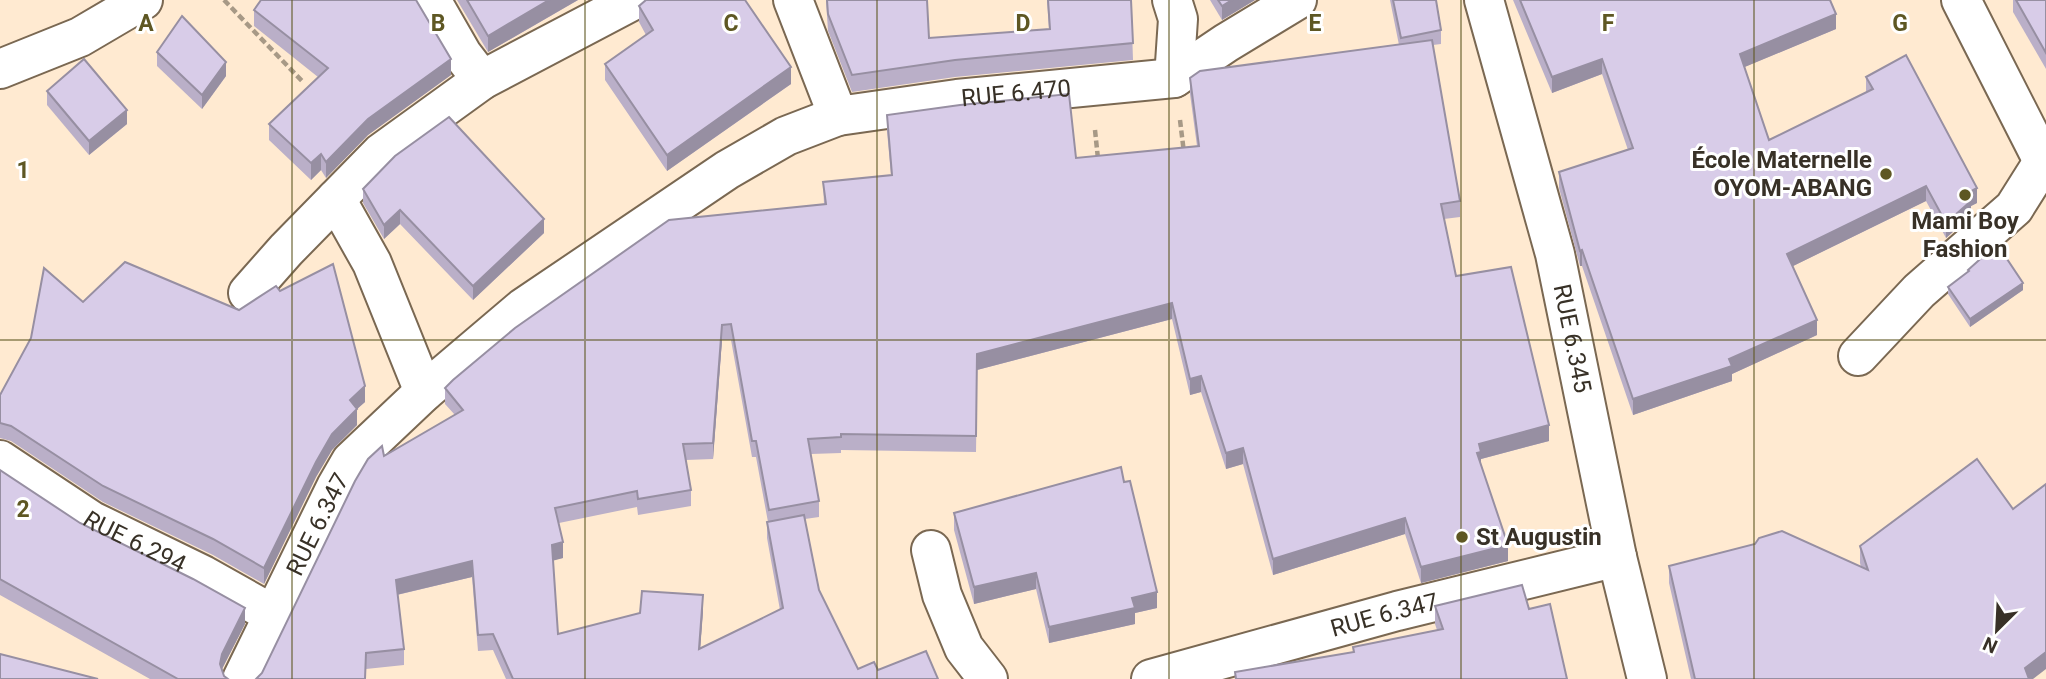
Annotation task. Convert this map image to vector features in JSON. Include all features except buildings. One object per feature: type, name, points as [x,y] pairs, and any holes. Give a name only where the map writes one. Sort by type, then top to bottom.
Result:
[{"type":"street","points":[[0,69],[80,37],[142,0]]},
{"type":"street","points":[[431,0],[462,54],[482,79]]},
{"type":"street","points":[[248,293],[381,153],[482,79],[634,0]]},
{"type":"street","points":[[793,0],[838,116]]},
{"type":"street","points":[[1172,0],[1178,19],[1174,78]]},
{"type":"street","name":"RUE 6.470","points":[[424,392],[523,308],[727,170],[786,136],[838,116],[957,99],[1174,78],[1297,0]]},
{"type":"street","name":"RUE 6.345","points":[[1484,0],[1555,254],[1617,557],[1647,679]]},
{"type":"street","points":[[1858,356],[1919,291],[2014,208],[2045,163],[1961,0]]},
{"type":"street","points":[[336,199],[372,263],[424,392]]},
{"type":"street","name":"RUE 6.347","points":[[242,679],[351,461],[424,392]]},
{"type":"street","name":"RUE 6.294","points":[[0,460],[92,521],[203,575],[274,615]]},
{"type":"street","points":[[931,550],[942,596],[964,648],[988,679]]},
{"type":"street","name":"RUE 6.347","points":[[1151,679],[1397,611],[1617,557]]},
{"type":"path","points":[[224,0],[302,81]]},
{"type":"path","points":[[1174,78],[1185,159]]},
{"type":"path","points":[[1091,87],[1099,166]]},
{"type":"place","name":"École Maternelle OYOM-ABANG","points":[[1886,174]]},
{"type":"place","name":"Mami Boy Fashion","points":[[1965,195]]},
{"type":"place","name":"St Augustin","points":[[1462,537]]}]
